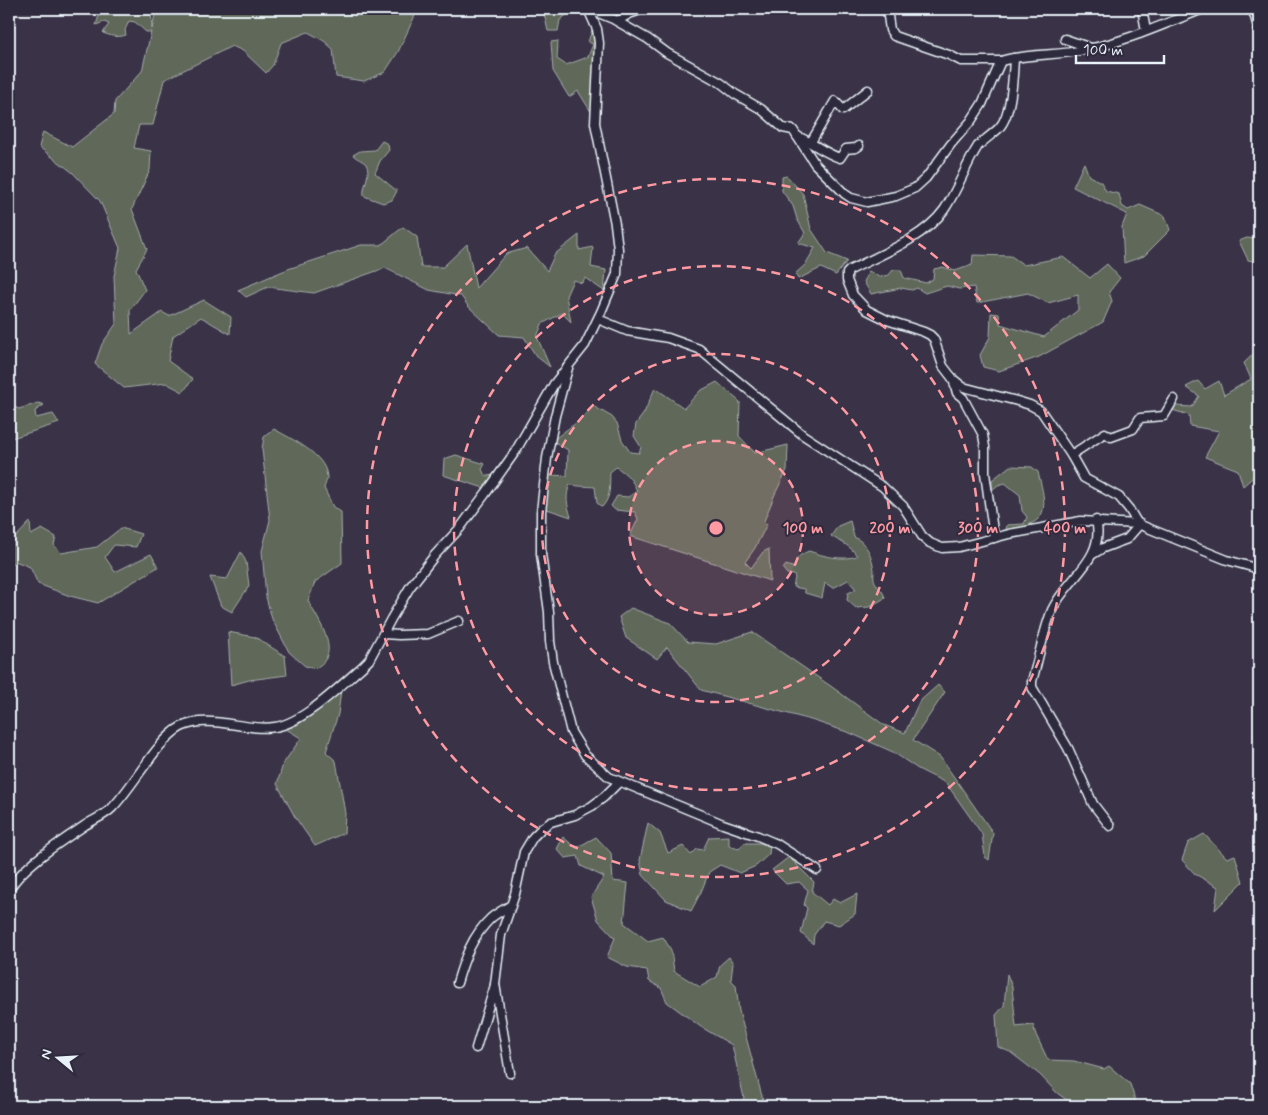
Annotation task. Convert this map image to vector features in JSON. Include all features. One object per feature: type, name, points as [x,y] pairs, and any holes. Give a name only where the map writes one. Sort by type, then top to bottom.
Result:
[{"type":"street","points":[[589,9],[606,12],[666,53],[721,83],[761,110],[783,128],[793,130],[815,164],[845,194],[851,198],[867,202],[896,196],[915,188],[926,178],[982,104],[1001,62]]},
{"type":"street","points":[[9,890],[17,878],[38,860],[112,808],[164,742],[180,728],[195,723],[218,723],[263,728],[276,727],[293,721],[308,712],[362,667],[369,660],[410,588],[435,555],[460,528],[505,467],[554,384],[584,345],[598,319],[616,274],[618,249],[608,181],[596,123],[599,43],[597,29],[589,9]]},
{"type":"street","points":[[617,21],[643,9]]},
{"type":"street","points":[[887,9],[890,30],[894,36],[961,61],[1001,62],[1014,58],[1092,48],[1146,31],[1203,9]]},
{"type":"street","points":[[1142,9],[1146,31]]},
{"type":"street","points":[[1254,11],[1259,32]]},
{"type":"street","points":[[1065,39],[1092,48]]},
{"type":"street","points":[[994,538],[985,473],[983,435],[963,398],[957,393],[953,380],[944,366],[936,345],[930,335],[887,320],[868,310],[853,295],[846,276],[850,270],[909,240],[943,212],[978,146],[985,138],[999,128],[1003,121],[1012,86],[1014,58]]},
{"type":"street","points":[[811,142],[834,101],[843,110],[868,90]]},
{"type":"street","points":[[797,136],[840,158],[846,149],[859,146]]},
{"type":"street","points":[[598,319],[627,331],[668,338],[699,349],[803,435],[890,492],[903,506],[922,536],[930,543],[947,548],[1081,521],[1096,520],[1139,524],[1227,560],[1259,570]]},
{"type":"street","points":[[568,366],[550,439],[541,512],[541,554],[549,612],[550,641],[556,677],[574,738],[585,755],[602,772],[619,782],[777,844],[817,870]]},
{"type":"street","points":[[953,380],[969,390],[1017,400],[1041,411],[1047,416],[1084,478],[1119,497],[1139,524]]},
{"type":"street","points":[[1072,455],[1105,433],[1111,437],[1133,429],[1140,418],[1164,416],[1174,400]]},
{"type":"street","points":[[1096,520],[1098,535],[1093,554],[1053,608],[1032,681],[1032,687],[1068,748],[1092,804],[1110,826]]},
{"type":"street","points":[[1093,554],[1127,538],[1139,524]]},
{"type":"street","points":[[384,634],[428,634],[458,621]]},
{"type":"street","points":[[476,1048],[495,984],[501,935],[519,879],[524,852],[533,837],[551,822],[575,815],[592,806],[619,782]]},
{"type":"street","points":[[457,984],[465,955],[475,938],[492,917],[511,905]]},
{"type":"street","points":[[495,984],[510,1073]]},
{"type":"green space","points":[[101,9],[151,9],[152,29],[156,9],[418,9],[398,52],[385,72],[364,81],[336,77],[333,49],[324,41],[308,32],[281,43],[273,65],[266,73],[243,51],[232,46],[164,80],[153,125],[139,125],[134,148],[151,151],[150,170],[132,209],[147,249],[136,269],[145,290],[130,310],[131,334],[162,312],[169,316],[204,300],[231,317],[230,334],[201,317],[173,336],[168,361],[193,379],[183,392],[166,383],[124,388],[95,364],[102,344],[116,324],[114,276],[120,248],[100,201],[72,172],[39,147],[43,132],[72,147],[114,114],[115,101],[142,71],[151,32],[146,32],[135,22],[129,21],[125,30],[126,35],[114,36],[103,33],[109,24],[104,22],[96,25]]},
{"type":"green space","points":[[543,9],[587,9],[594,21],[599,33],[602,60],[593,115],[578,91],[569,97],[553,71],[551,42],[558,41],[557,59],[566,65],[588,57],[593,44],[588,42],[592,30],[585,13],[573,10],[560,20],[558,31],[548,31]]},
{"type":"green space","points":[[382,141],[388,144],[389,150],[380,161],[375,173],[397,191],[392,200],[383,203],[364,196],[368,168],[366,164],[353,155],[360,151],[375,150]]},
{"type":"green space","points":[[1084,163],[1089,176],[1101,182],[1106,191],[1119,194],[1122,206],[1128,210],[1140,205],[1165,216],[1170,230],[1144,256],[1124,263],[1122,227],[1127,214],[1073,187]]},
{"type":"green space","points":[[787,176],[803,194],[811,229],[827,253],[847,261],[836,275],[821,268],[798,279],[795,274],[805,265],[815,248],[798,243],[805,233],[797,219],[793,206],[782,191],[782,177]]},
{"type":"green space","points":[[1256,212],[1259,217],[1259,229],[1255,217]]},
{"type":"green space","points":[[403,227],[417,237],[421,267],[443,267],[467,244],[476,288],[506,254],[527,248],[547,271],[555,254],[579,235],[579,250],[593,247],[591,267],[606,270],[604,291],[585,278],[582,283],[573,280],[566,296],[571,322],[562,313],[542,324],[537,337],[550,367],[536,356],[524,337],[499,335],[468,306],[461,296],[429,290],[385,268],[314,293],[268,287],[246,297],[238,290],[288,269],[361,245],[381,245]]},
{"type":"green space","points":[[1259,229],[1259,262],[1248,260],[1239,241],[1247,238],[1256,239]]},
{"type":"green space","points":[[973,255],[1011,256],[1024,265],[1063,257],[1090,278],[1107,264],[1120,278],[1109,292],[1112,301],[1103,322],[1039,357],[999,371],[983,367],[980,355],[990,337],[991,313],[999,314],[1000,324],[1044,337],[1078,310],[1078,295],[1048,303],[1028,293],[977,303],[974,287],[959,289],[947,286],[925,293],[917,288],[912,290],[901,288],[871,294],[864,282],[869,271],[879,277],[889,275],[893,270],[901,270],[904,278],[926,283],[933,279],[934,269],[943,267],[955,271],[972,265]]},
{"type":"green space","points":[[1259,349],[1259,472],[1243,486],[1238,470],[1205,457],[1219,431],[1190,426],[1189,415],[1172,410],[1175,406],[1192,407],[1199,396],[1186,387],[1198,381],[1205,389],[1219,381],[1224,395],[1251,379],[1244,363]]},
{"type":"green space","points":[[717,382],[740,402],[739,436],[755,453],[788,445],[787,470],[764,521],[767,524],[755,548],[745,562],[751,568],[763,552],[769,549],[770,581],[630,536],[638,519],[635,512],[615,510],[611,506],[617,496],[628,497],[637,491],[629,477],[616,467],[610,472],[609,495],[602,507],[597,503],[595,487],[570,484],[567,501],[571,517],[544,508],[550,475],[567,476],[568,450],[553,441],[589,412],[593,406],[612,417],[617,423],[622,440],[630,452],[639,453],[641,447],[634,436],[636,424],[644,413],[655,388],[684,408],[700,391]]},
{"type":"green space","points":[[38,403],[44,405],[35,411],[36,418],[53,414],[59,423],[9,439],[9,405],[19,409]]},
{"type":"green space","points":[[274,429],[307,448],[321,461],[327,477],[324,488],[333,507],[341,512],[342,563],[315,582],[308,601],[324,630],[328,646],[325,660],[316,668],[305,666],[289,652],[272,619],[266,597],[262,551],[270,520],[262,449],[264,437]]},
{"type":"green space","points":[[456,455],[485,464],[482,469],[484,474],[487,476],[494,475],[484,488],[443,475],[444,459]]},
{"type":"green space","points":[[1010,466],[1032,467],[1038,472],[1044,502],[1041,515],[1030,524],[1035,526],[1006,530],[1007,525],[1024,524],[1027,517],[1022,511],[1020,495],[1005,483],[998,485],[992,490],[992,480]]},
{"type":"green space","points":[[850,521],[854,537],[866,546],[872,560],[874,581],[885,598],[869,607],[856,608],[847,600],[848,593],[855,590],[848,580],[833,588],[825,583],[822,598],[805,593],[804,589],[793,587],[794,575],[787,574],[783,569],[786,565],[795,568],[798,557],[809,551],[839,558],[857,556],[849,547],[831,536],[838,526]]},
{"type":"green space","points":[[30,522],[31,535],[42,529],[56,537],[54,545],[61,553],[97,547],[121,528],[141,534],[136,547],[114,545],[105,557],[115,572],[151,554],[158,567],[98,603],[70,596],[38,584],[30,567],[15,561],[9,568],[9,538],[15,538]]},
{"type":"green space","points":[[241,552],[246,562],[249,586],[232,612],[221,606],[210,577],[227,579]]},
{"type":"green space","points":[[631,608],[670,623],[688,642],[716,644],[752,632],[884,725],[905,733],[919,702],[938,685],[945,692],[913,740],[940,757],[993,833],[989,860],[985,857],[982,834],[946,783],[918,769],[893,752],[850,733],[811,720],[701,690],[667,647],[657,659],[626,638],[619,617]]},
{"type":"green space","points":[[228,632],[255,637],[285,656],[287,675],[249,680],[231,685]]},
{"type":"green space","points":[[341,690],[338,714],[326,752],[336,761],[345,813],[344,833],[315,846],[295,817],[277,784],[283,764],[301,738],[286,729],[299,724]]},
{"type":"green space","points":[[648,823],[660,833],[668,853],[683,846],[691,855],[697,849],[703,850],[709,837],[729,836],[729,846],[739,849],[744,843],[760,843],[770,846],[769,854],[756,866],[740,873],[720,865],[709,872],[691,911],[666,900],[643,875],[640,860]]},
{"type":"green space","points":[[1204,834],[1227,858],[1235,855],[1243,882],[1215,910],[1218,887],[1195,874],[1182,860],[1188,843]]},
{"type":"green space","points":[[563,837],[576,848],[596,837],[611,853],[613,881],[628,883],[624,923],[648,941],[663,937],[671,950],[674,971],[700,987],[717,977],[720,965],[729,957],[733,963],[731,980],[736,985],[739,1011],[763,1100],[760,1106],[738,1106],[744,1098],[732,1045],[701,1027],[667,1002],[661,988],[649,981],[647,970],[627,967],[607,957],[615,938],[598,920],[591,897],[604,877],[581,866],[578,856],[565,858],[557,849]]},
{"type":"green space","points":[[789,857],[814,882],[812,892],[828,905],[833,899],[840,903],[857,894],[855,914],[839,925],[824,921],[814,935],[813,944],[801,933],[807,908],[804,905],[808,890],[799,882],[786,884],[772,870]]},
{"type":"green space","points":[[1007,974],[1012,987],[1016,1027],[1033,1025],[1048,1060],[1074,1061],[1104,1069],[1109,1066],[1130,1084],[1137,1106],[1075,1106],[1057,1093],[1040,1075],[1010,1052],[998,1047],[996,1015],[1004,1006]]}]
